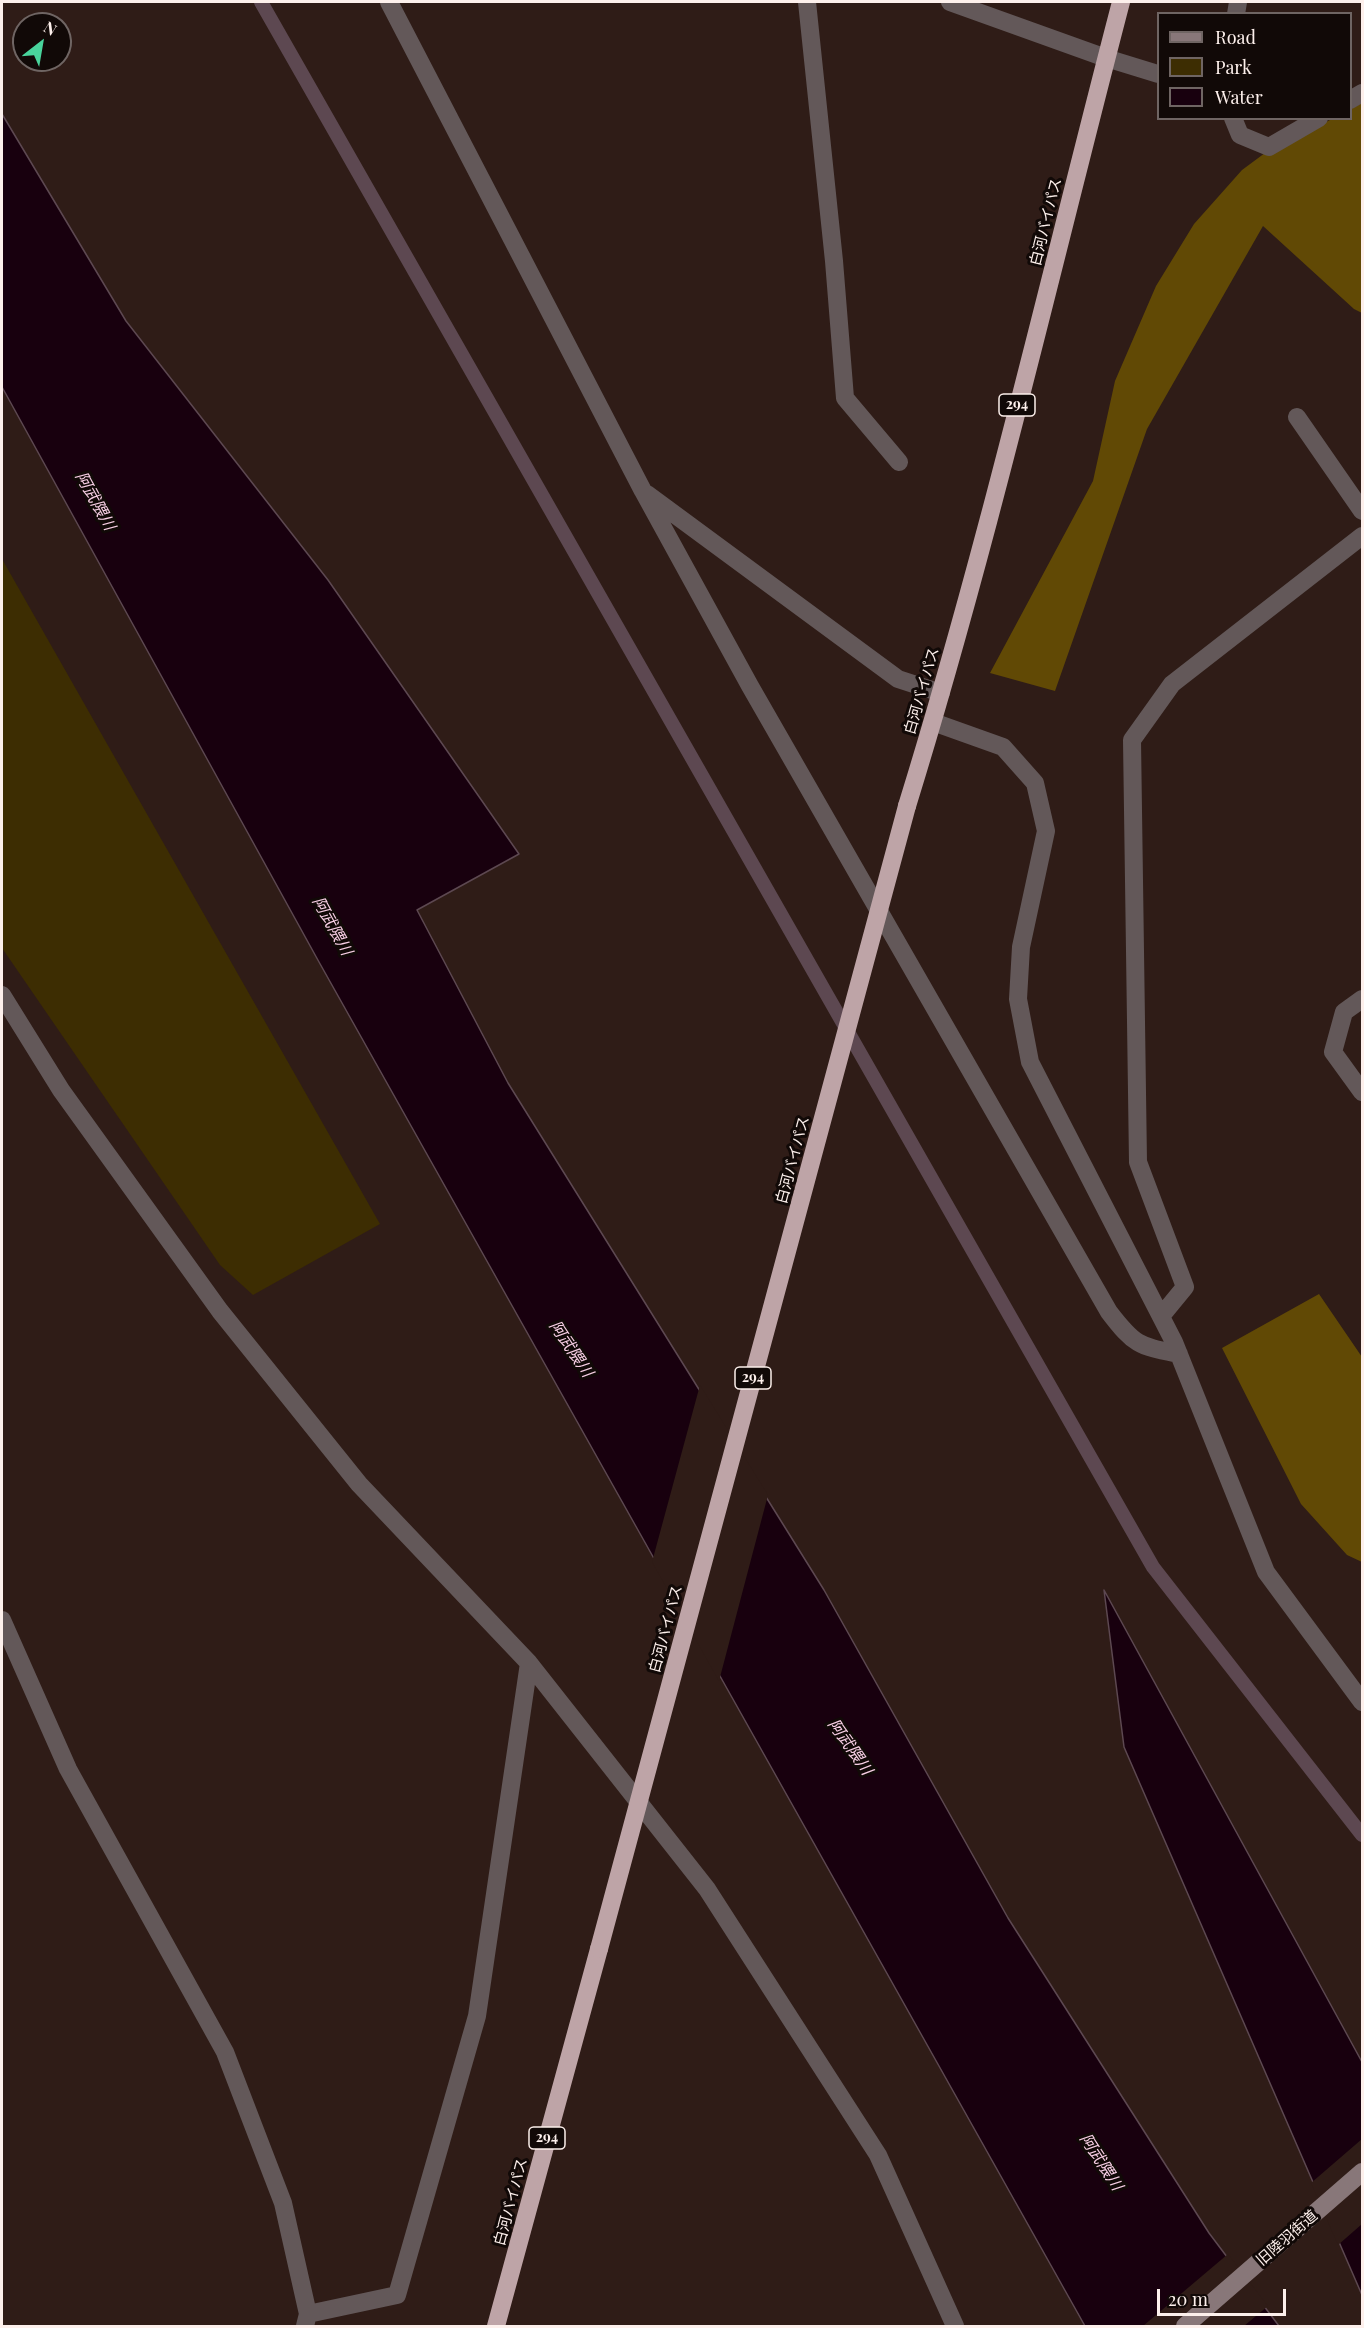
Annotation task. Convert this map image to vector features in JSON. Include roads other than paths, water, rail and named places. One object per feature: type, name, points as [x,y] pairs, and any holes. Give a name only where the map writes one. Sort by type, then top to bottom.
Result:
[{"type":"highway","name":"白河バイパス","points":[[496,2326],[907,806],[933,722],[980,549],[1121,2]]},
{"type":"street","points":[[389,2],[643,491],[756,696],[1109,1312],[1126,1334],[1143,1347],[1179,1354]]},
{"type":"street","points":[[807,2],[834,261],[845,398],[899,462]]},
{"type":"street","points":[[950,2],[1106,58],[1157,74]]},
{"type":"street","points":[[1234,120],[1240,135],[1269,147],[1316,120]]},
{"type":"street","points":[[1297,417],[1362,511]]},
{"type":"street","points":[[643,491],[898,679],[941,693]]},
{"type":"street","points":[[1162,1316],[1185,1287],[1138,1162],[1132,740],[1172,684],[1362,536]]},
{"type":"street","points":[[933,722],[1003,747],[1035,783],[1046,831],[1021,947],[1018,999],[1030,1062],[1162,1316],[1266,1572],[1362,1702]]},
{"type":"street","points":[[2,995],[61,1090],[220,1311],[359,1484],[529,1664],[714,1898],[878,2155],[955,2326]]},
{"type":"street","points":[[1362,999],[1344,1012],[1333,1052],[1362,1092]]},
{"type":"street","points":[[2,1620],[68,1769],[225,2052],[283,2203],[306,2320],[397,2295],[477,2016],[529,1664]]},
{"type":"street","name":"旧陸羽街道","points":[[1185,2326],[1362,2172]]},
{"type":"water","name":"阿武隈川","points":[[2,114],[126,321],[328,580],[519,854],[417,910],[508,1083],[824,1590],[1008,1918],[1209,2233],[1279,2326],[1085,2326],[319,962],[2,387]]},
{"type":"water","points":[[1104,1590],[1362,2062],[1362,2295],[1124,1747]]},
{"type":"waterway","points":[[261,2],[1153,1567],[1362,1835]]}]
